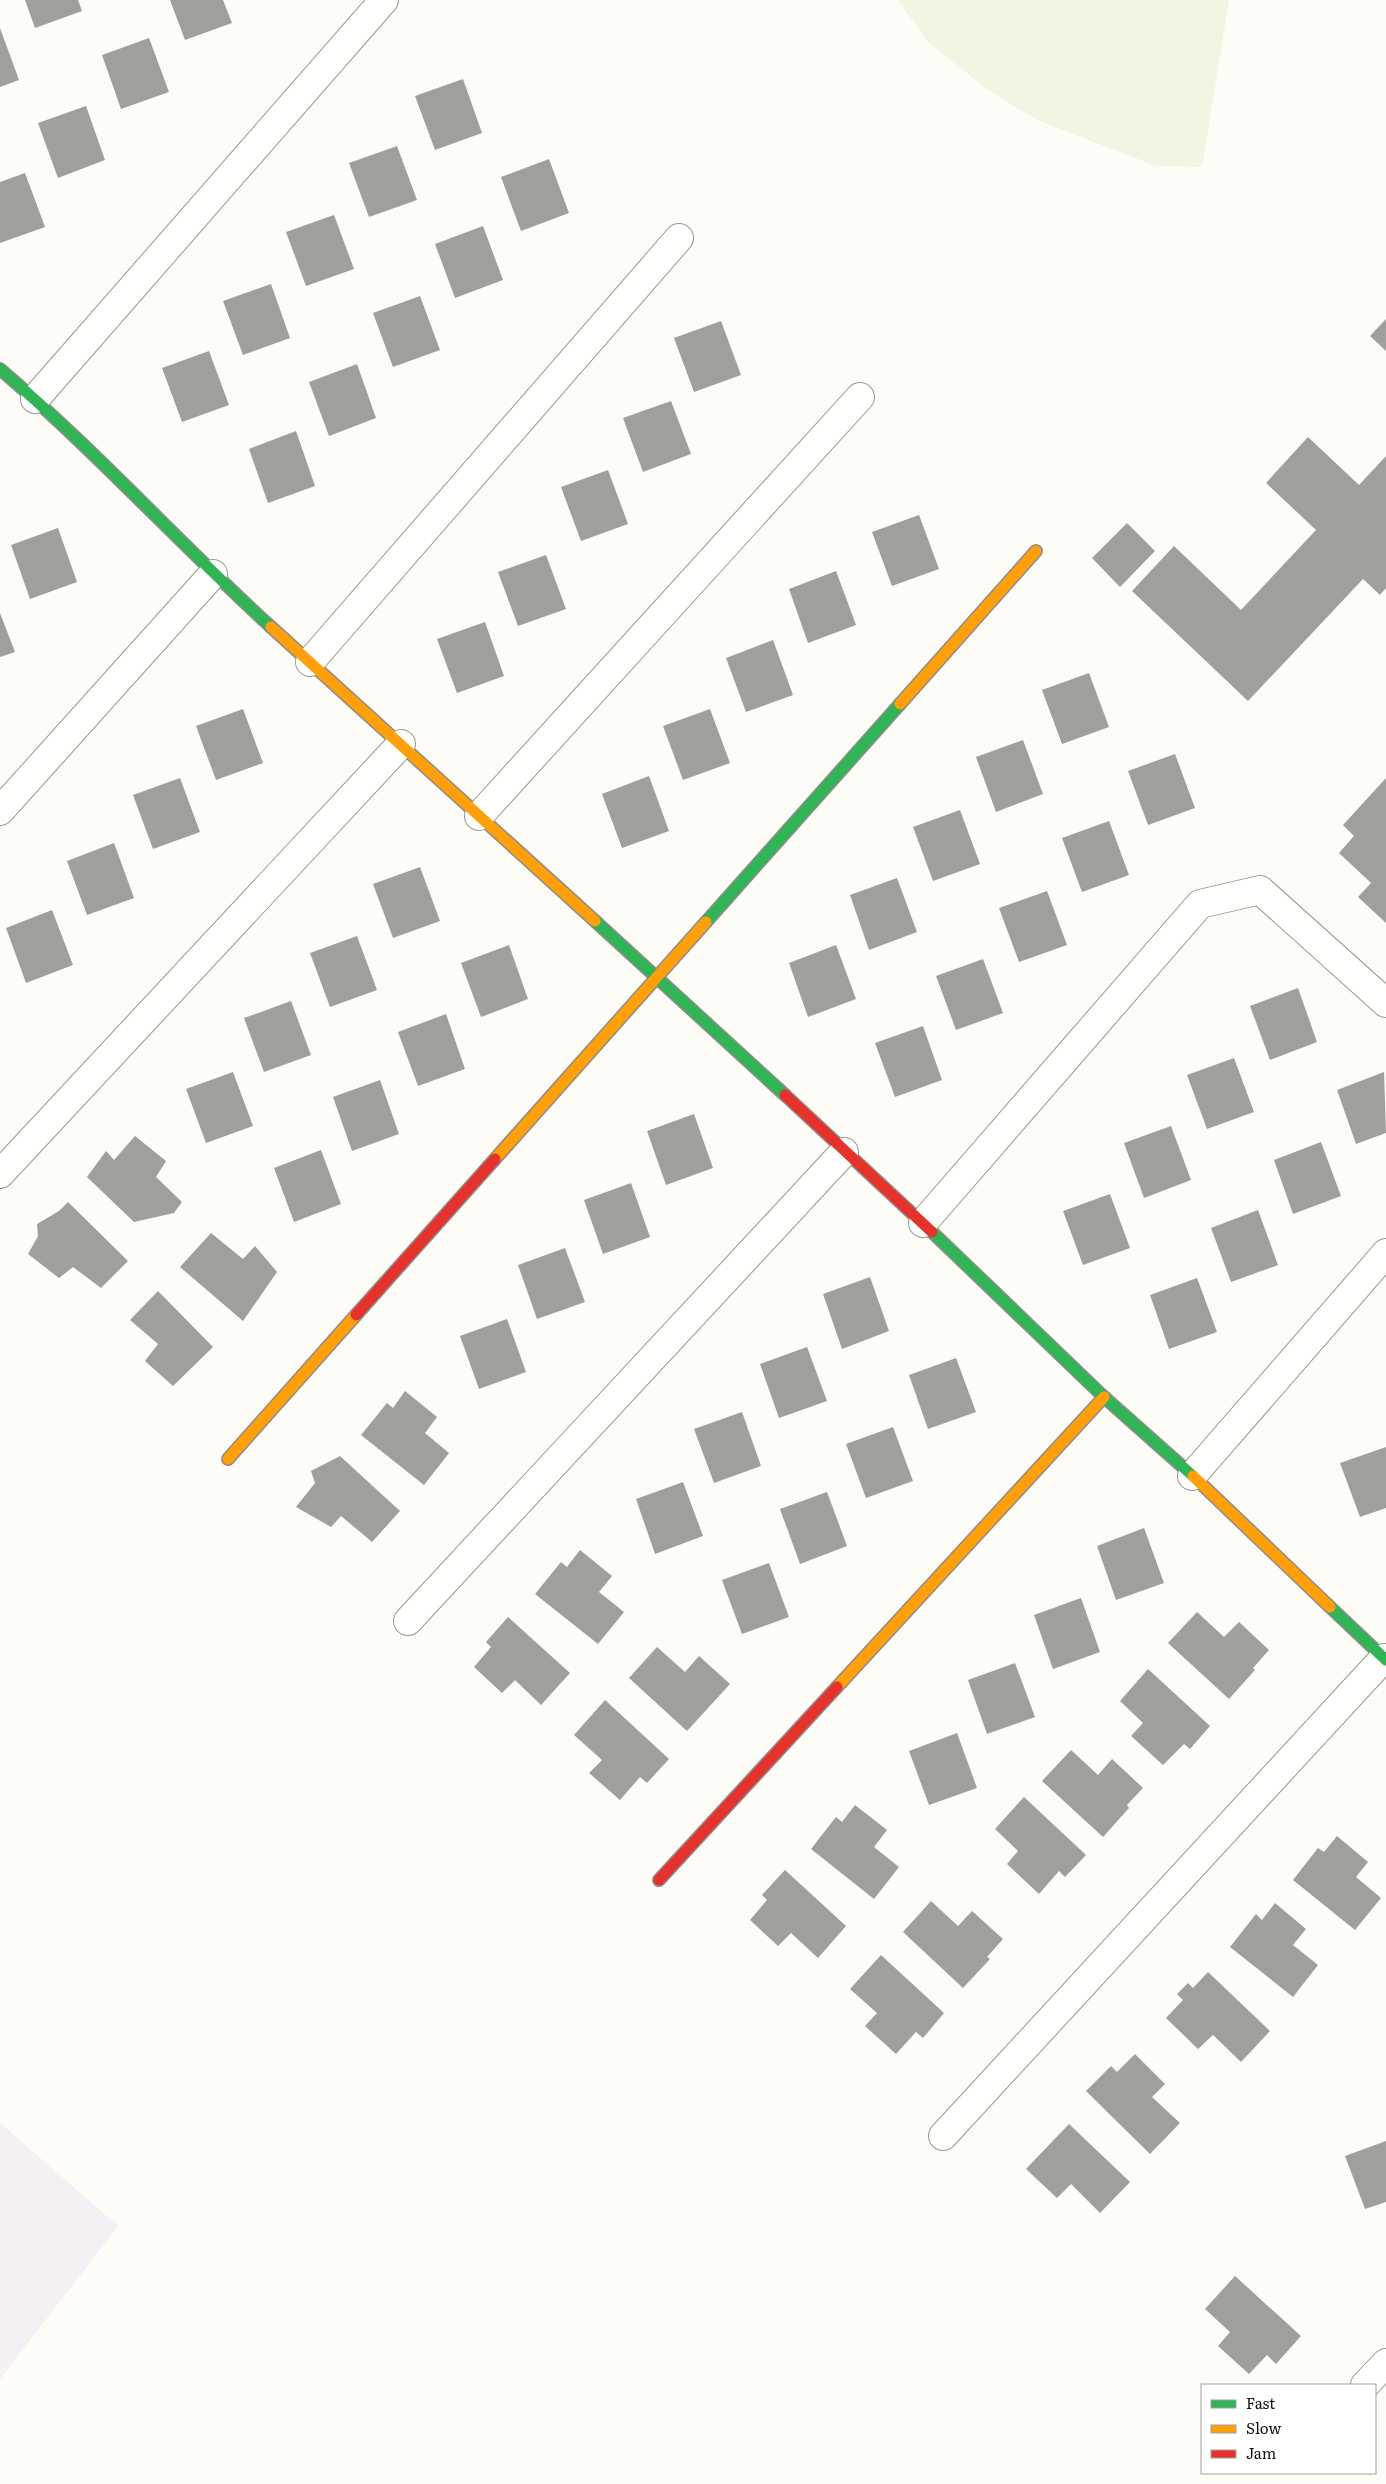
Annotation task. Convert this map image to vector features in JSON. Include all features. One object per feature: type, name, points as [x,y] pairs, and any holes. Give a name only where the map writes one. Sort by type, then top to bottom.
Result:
[{"type":"street","points":[[35,399],[384,0]]},
{"type":"street","points":[[310,662],[679,238]]},
{"type":"street","points":[[0,369],[35,399],[213,574],[657,977],[844,1152],[923,1223],[1104,1397],[1192,1476],[1385,1659],[943,2136]]},
{"type":"street","points":[[479,816],[860,397]]},
{"type":"street","points":[[228,1459],[1036,551]]},
{"type":"street","points":[[0,811],[213,574]]},
{"type":"street","points":[[0,1174],[401,744]]},
{"type":"street","points":[[923,1223],[1200,904],[1260,890],[1386,1003]]},
{"type":"street","points":[[408,1621],[844,1152]]},
{"type":"street","points":[[1192,1476],[1386,1253]]},
{"type":"street","points":[[659,1880],[1104,1397]]},
{"type":"street","points":[[1366,2384],[1386,2363]]},
{"type":"shaded area","points":[[0,2123],[118,2226],[0,2379]]},
{"type":"green space","points":[[898,0],[1229,0],[1202,167],[1156,166],[1037,120],[988,90],[928,42]]},
{"type":"building","points":[[25,0],[78,0],[82,11],[35,28]]},
{"type":"building","points":[[170,0],[223,0],[232,23],[185,40]]},
{"type":"building","points":[[0,28],[19,80],[0,87]]},
{"type":"building","points":[[149,38],[169,92],[121,109],[102,55]]},
{"type":"building","points":[[463,79],[482,133],[435,150],[415,96]]},
{"type":"building","points":[[86,106],[105,160],[58,178],[38,123]]},
{"type":"building","points":[[397,146],[417,200],[369,217],[349,163]]},
{"type":"building","points":[[549,159],[569,213],[521,231],[501,177]]},
{"type":"building","points":[[25,173],[45,227],[0,243],[0,182]]},
{"type":"building","points":[[334,215],[354,269],[306,286],[286,232]]},
{"type":"building","points":[[483,226],[503,280],[455,298],[435,244]]},
{"type":"building","points":[[271,284],[290,338],[243,355],[223,301]]},
{"type":"building","points":[[420,296],[440,350],[393,367],[373,313]]},
{"type":"building","points":[[1386,319],[1386,351],[1370,336]]},
{"type":"building","points":[[721,321],[741,375],[694,392],[674,338]]},
{"type":"building","points":[[209,351],[229,405],[182,422],[162,368]]},
{"type":"building","points":[[357,364],[376,418],[329,436],[309,382]]},
{"type":"building","points":[[671,401],[691,454],[643,472],[623,418]]},
{"type":"building","points":[[296,431],[315,486],[268,503],[249,449]]},
{"type":"building","points":[[1308,437],[1359,485],[1386,456],[1386,588],[1380,595],[1363,579],[1248,701],[1132,591],[1174,546],[1241,610],[1316,530],[1266,483]]},
{"type":"building","points":[[608,470],[628,524],[581,541],[561,487]]},
{"type":"building","points":[[919,515],[939,569],[892,586],[872,532]]},
{"type":"building","points":[[1127,523],[1155,551],[1120,587],[1092,558]]},
{"type":"building","points":[[58,528],[77,582],[30,599],[11,545]]},
{"type":"building","points":[[546,555],[566,609],[518,626],[498,572]]},
{"type":"building","points":[[836,571],[856,625],[808,643],[789,589]]},
{"type":"building","points":[[0,613],[15,652],[0,657]]},
{"type":"building","points":[[485,622],[504,676],[457,693],[437,639]]},
{"type":"building","points":[[773,640],[793,695],[746,712],[726,658]]},
{"type":"building","points":[[1089,673],[1109,727],[1062,744],[1042,690]]},
{"type":"building","points":[[243,709],[263,763],[216,780],[196,726]]},
{"type":"building","points":[[710,709],[730,763],[683,780],[663,726]]},
{"type":"building","points":[[1023,740],[1043,794],[996,812],[976,757]]},
{"type":"building","points":[[1175,754],[1195,808],[1148,825],[1128,771]]},
{"type":"building","points":[[649,776],[669,831],[622,848],[602,794]]},
{"type":"building","points":[[180,778],[200,832],[153,849],[133,795]]},
{"type":"building","points":[[1386,778],[1386,923],[1358,897],[1371,883],[1339,853],[1354,836],[1343,825]]},
{"type":"building","points":[[960,810],[980,864],[933,881],[913,827]]},
{"type":"building","points":[[1109,821],[1129,875],[1082,892],[1062,838]]},
{"type":"building","points":[[114,843],[134,898],[87,915],[67,861]]},
{"type":"building","points":[[420,867],[440,921],[393,938],[373,884]]},
{"type":"building","points":[[897,878],[917,932],[869,950],[850,895]]},
{"type":"building","points":[[1047,891],[1067,945],[1019,962],[999,908]]},
{"type":"building","points":[[52,910],[73,965],[26,983],[6,928]]},
{"type":"building","points":[[357,936],[377,990],[330,1007],[310,953]]},
{"type":"building","points":[[509,945],[528,999],[481,1017],[461,963]]},
{"type":"building","points":[[836,945],[856,999],[808,1017],[789,963]]},
{"type":"building","points":[[983,959],[1003,1013],[956,1030],[936,976]]},
{"type":"building","points":[[1298,988],[1317,1042],[1270,1060],[1250,1006]]},
{"type":"building","points":[[291,1001],[311,1055],[264,1072],[244,1018]]},
{"type":"building","points":[[446,1014],[465,1069],[418,1086],[398,1032]]},
{"type":"building","points":[[923,1026],[942,1080],[895,1097],[875,1043]]},
{"type":"building","points":[[1234,1058],[1254,1112],[1207,1129],[1187,1075]]},
{"type":"building","points":[[233,1072],[253,1126],[206,1143],[186,1089]]},
{"type":"building","points":[[1384,1072],[1386,1133],[1356,1144],[1337,1090]]},
{"type":"building","points":[[380,1080],[399,1134],[352,1151],[333,1097]]},
{"type":"building","points":[[694,1114],[713,1168],[666,1185],[647,1131]]},
{"type":"building","points":[[1171,1126],[1191,1180],[1144,1198],[1124,1143]]},
{"type":"building","points":[[135,1136],[166,1161],[156,1177],[182,1202],[174,1213],[134,1222],[87,1177],[106,1151],[114,1160]]},
{"type":"building","points":[[1321,1142],[1341,1196],[1293,1214],[1274,1160]]},
{"type":"building","points":[[321,1150],[341,1204],[294,1222],[274,1168]]},
{"type":"building","points":[[631,1183],[650,1237],[603,1254],[584,1200]]},
{"type":"building","points":[[1110,1194],[1130,1248],[1083,1265],[1063,1211]]},
{"type":"building","points":[[68,1202],[128,1261],[101,1288],[73,1267],[59,1278],[28,1254],[38,1236],[37,1224],[59,1211]]},
{"type":"building","points":[[1258,1210],[1278,1265],[1231,1282],[1211,1228]]},
{"type":"building","points":[[211,1233],[243,1259],[255,1246],[277,1272],[243,1321],[180,1267]]},
{"type":"building","points":[[565,1248],[585,1302],[537,1319],[518,1265]]},
{"type":"building","points":[[870,1277],[889,1331],[842,1349],[823,1294]]},
{"type":"building","points":[[1197,1278],[1217,1332],[1169,1349],[1150,1295]]},
{"type":"building","points":[[158,1291],[213,1347],[173,1386],[145,1361],[158,1344],[130,1320]]},
{"type":"building","points":[[507,1319],[526,1372],[479,1389],[460,1336]]},
{"type":"building","points":[[807,1347],[827,1401],[779,1418],[760,1364]]},
{"type":"building","points":[[956,1358],[976,1412],[928,1429],[909,1375]]},
{"type":"building","points":[[405,1391],[437,1417],[425,1433],[449,1453],[424,1485],[361,1435],[387,1403],[393,1408]]},
{"type":"building","points":[[742,1412],[761,1466],[714,1483],[694,1429]]},
{"type":"building","points":[[893,1427],[913,1481],[866,1498],[846,1444]]},
{"type":"building","points":[[1386,1447],[1386,1508],[1360,1517],[1340,1463]]},
{"type":"building","points":[[340,1456],[400,1511],[372,1542],[341,1516],[331,1527],[296,1507],[315,1483],[311,1471]]},
{"type":"building","points":[[683,1482],[703,1536],[655,1554],[636,1499]]},
{"type":"building","points":[[827,1492],[847,1546],[800,1564],[780,1509]]},
{"type":"building","points":[[1144,1528],[1164,1583],[1116,1600],[1097,1546]]},
{"type":"building","points":[[580,1550],[612,1576],[599,1592],[624,1612],[598,1644],[535,1594],[561,1562],[567,1567]]},
{"type":"building","points":[[769,1563],[789,1617],[742,1634],[722,1580]]},
{"type":"building","points":[[1081,1598],[1100,1652],[1053,1669],[1034,1615]]},
{"type":"building","points":[[1197,1612],[1224,1637],[1239,1622],[1269,1650],[1253,1668],[1255,1670],[1229,1699],[1168,1643]]},
{"type":"building","points":[[508,1617],[570,1673],[541,1705],[515,1680],[502,1693],[474,1667],[491,1647],[486,1642]]},
{"type":"building","points":[[657,1647],[685,1672],[699,1656],[730,1684],[687,1731],[629,1678]]},
{"type":"building","points":[[1015,1663],[1035,1717],[987,1734],[968,1680]]},
{"type":"building","points":[[1148,1669],[1210,1726],[1190,1749],[1184,1744],[1163,1765],[1131,1736],[1143,1723],[1120,1701]]},
{"type":"building","points":[[605,1700],[669,1759],[647,1783],[640,1777],[620,1800],[589,1773],[602,1760],[574,1735]]},
{"type":"building","points":[[957,1733],[977,1788],[929,1805],[909,1751]]},
{"type":"building","points":[[1071,1750],[1098,1775],[1112,1759],[1143,1788],[1127,1805],[1129,1808],[1103,1837],[1042,1781]]},
{"type":"building","points":[[1024,1797],[1086,1855],[1065,1877],[1059,1871],[1039,1894],[1007,1864],[1018,1851],[995,1829]]},
{"type":"building","points":[[855,1805],[887,1830],[874,1847],[899,1867],[874,1899],[811,1849],[836,1817],[842,1822]]},
{"type":"building","points":[[1337,1836],[1368,1862],[1356,1877],[1381,1898],[1355,1930],[1293,1880],[1318,1848],[1324,1852]]},
{"type":"building","points":[[785,1870],[846,1926],[818,1958],[791,1933],[778,1946],[750,1920],[767,1900],[762,1895]]},
{"type":"building","points":[[931,1901],[958,1926],[972,1911],[1003,1939],[987,1957],[990,1959],[963,1988],[903,1932]]},
{"type":"building","points":[[1275,1903],[1306,1929],[1293,1945],[1318,1965],[1293,1997],[1230,1947],[1256,1914],[1262,1920]]},
{"type":"building","points":[[881,1955],[944,2013],[923,2038],[916,2032],[896,2054],[865,2026],[877,2013],[850,1989]]},
{"type":"building","points":[[1208,1972],[1270,2031],[1241,2062],[1213,2035],[1198,2049],[1166,2018],[1183,2000],[1177,1994],[1188,1983],[1193,1988]]},
{"type":"building","points":[[1135,2054],[1165,2084],[1152,2097],[1180,2123],[1150,2154],[1086,2091],[1111,2066],[1117,2072]]},
{"type":"building","points":[[1069,2124],[1130,2182],[1100,2213],[1071,2184],[1057,2198],[1026,2169]]},
{"type":"building","points":[[1386,2141],[1386,2202],[1365,2209],[1345,2156]]},
{"type":"building","points":[[1235,2276],[1301,2336],[1276,2364],[1267,2355],[1249,2374],[1218,2346],[1230,2332],[1205,2309]]},
{"type":"traffic: fast","points":[[0,369],[103,464],[271,627]]},
{"type":"traffic: fast","points":[[706,922],[900,704]]},
{"type":"traffic: fast","points":[[595,921],[785,1095]]},
{"type":"traffic: fast","points":[[932,1232],[1104,1397],[1193,1476]]},
{"type":"traffic: fast","points":[[1330,1607],[1386,1660]]},
{"type":"traffic: slow","points":[[900,704],[1036,551]]},
{"type":"traffic: slow","points":[[271,627],[595,921]]},
{"type":"traffic: slow","points":[[495,1159],[706,922]]},
{"type":"traffic: slow","points":[[228,1459],[356,1315]]},
{"type":"traffic: slow","points":[[837,1687],[1104,1397]]},
{"type":"traffic: slow","points":[[1193,1476],[1330,1607]]},
{"type":"traffic: jam","points":[[785,1095],[932,1232]]},
{"type":"traffic: jam","points":[[356,1315],[495,1159]]},
{"type":"traffic: jam","points":[[659,1880],[837,1687]]}]
